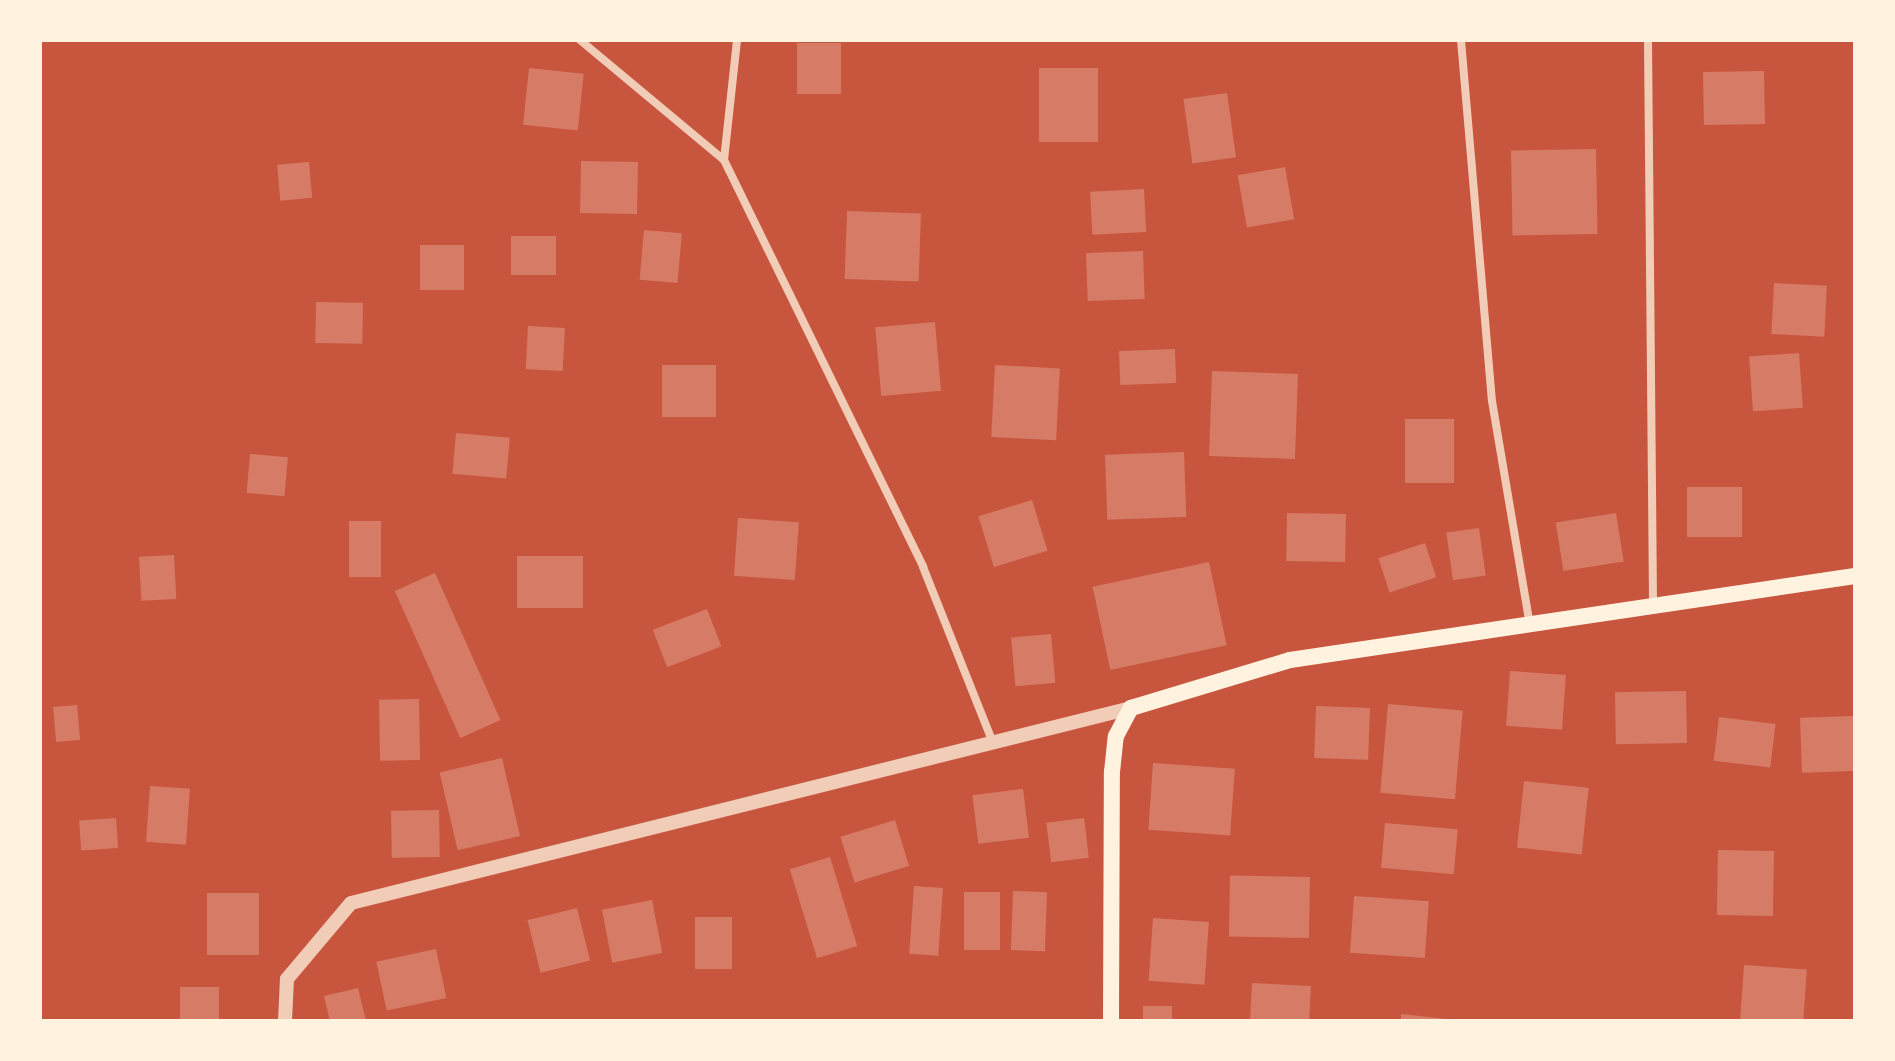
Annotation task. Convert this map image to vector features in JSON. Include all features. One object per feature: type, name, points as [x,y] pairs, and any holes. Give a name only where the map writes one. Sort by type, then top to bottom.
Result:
[{"type":"main road","points":[[1111,1021],[1112,772],[1116,736],[1131,708],[1290,660],[1531,630],[1855,576]]},
{"type":"street","points":[[580,40],[724,160],[923,567],[992,740]]},
{"type":"street","points":[[724,160],[737,40]]},
{"type":"street","points":[[1461,40],[1492,401],[1531,630]]},
{"type":"street","points":[[1648,40],[1653,608]]},
{"type":"street","points":[[285,1021],[287,979],[351,903],[992,740],[1131,708]]},
{"type":"building","points":[[797,43],[841,43],[841,94],[797,94]]},
{"type":"building","points":[[529,68],[584,74],[578,130],[523,125]]},
{"type":"building","points":[[1039,68],[1098,68],[1098,142],[1039,142]]},
{"type":"building","points":[[1764,71],[1765,124],[1704,125],[1703,72]]},
{"type":"building","points":[[1227,93],[1236,157],[1192,163],[1183,99]]},
{"type":"building","points":[[1596,149],[1597,234],[1512,235],[1511,150]]},
{"type":"building","points":[[581,161],[638,162],[637,214],[580,213]]},
{"type":"building","points":[[309,162],[312,198],[280,201],[277,165]]},
{"type":"building","points":[[1285,167],[1294,219],[1247,228],[1238,175]]},
{"type":"building","points":[[1144,189],[1146,232],[1092,235],[1090,192]]},
{"type":"building","points":[[847,211],[921,214],[919,282],[845,279]]},
{"type":"building","points":[[644,230],[682,233],[677,283],[640,280]]},
{"type":"building","points":[[511,236],[556,236],[556,275],[511,275]]},
{"type":"building","points":[[420,245],[464,245],[464,290],[420,290]]},
{"type":"building","points":[[1143,251],[1145,299],[1088,301],[1086,253]]},
{"type":"building","points":[[1774,283],[1827,286],[1824,337],[1771,334]]},
{"type":"building","points":[[316,302],[363,303],[362,344],[315,343]]},
{"type":"building","points":[[935,322],[941,391],[881,396],[875,327]]},
{"type":"building","points":[[528,326],[565,328],[563,371],[526,369]]},
{"type":"building","points":[[1175,349],[1176,383],[1120,385],[1119,351]]},
{"type":"building","points":[[1799,353],[1803,408],[1753,411],[1749,356]]},
{"type":"building","points":[[662,365],[716,365],[716,417],[662,417]]},
{"type":"building","points":[[995,365],[1060,368],[1056,440],[991,437]]},
{"type":"building","points":[[1212,371],[1298,374],[1295,459],[1209,456]]},
{"type":"building","points":[[1405,419],[1454,419],[1454,483],[1405,483]]},
{"type":"building","points":[[456,433],[510,438],[506,479],[452,474]]},
{"type":"building","points":[[1184,452],[1186,517],[1107,520],[1105,455]]},
{"type":"building","points":[[250,454],[288,457],[284,496],[247,493]]},
{"type":"building","points":[[1687,487],[1742,487],[1742,537],[1687,537]]},
{"type":"building","points":[[1032,500],[1047,551],[994,567],[978,516]]},
{"type":"building","points":[[1287,513],[1346,514],[1345,562],[1286,561]]},
{"type":"building","points":[[1616,513],[1624,561],[1563,571],[1556,523]]},
{"type":"building","points":[[738,518],[799,522],[795,580],[734,576]]},
{"type":"building","points":[[349,521],[381,521],[381,577],[349,577]]},
{"type":"building","points":[[1479,528],[1486,576],[1453,580],[1446,533]]},
{"type":"building","points":[[1425,543],[1436,577],[1390,592],[1378,558]]},
{"type":"building","points":[[174,555],[176,599],[141,601],[139,557]]},
{"type":"building","points":[[517,556],[583,556],[583,608],[517,608]]},
{"type":"building","points":[[1209,562],[1227,645],[1110,670],[1093,587]]},
{"type":"building","points":[[435,573],[500,720],[460,738],[395,591]]},
{"type":"building","points":[[707,609],[721,646],[667,667],[653,630]]},
{"type":"building","points":[[1051,634],[1055,683],[1015,686],[1011,637]]},
{"type":"building","points":[[1510,671],[1566,675],[1562,730],[1506,726]]},
{"type":"building","points":[[1686,691],[1687,743],[1616,744],[1615,692]]},
{"type":"building","points":[[419,699],[420,760],[380,761],[379,700]]},
{"type":"building","points":[[1388,704],[1463,711],[1455,799],[1380,793]]},
{"type":"building","points":[[77,705],[80,740],[56,742],[53,707]]},
{"type":"building","points":[[1316,706],[1370,708],[1368,760],[1314,758]]},
{"type":"building","points":[[1853,716],[1855,771],[1802,773],[1800,718]]},
{"type":"building","points":[[1719,717],[1776,724],[1770,768],[1714,761]]},
{"type":"building","points":[[502,758],[520,836],[458,850],[440,772]]},
{"type":"building","points":[[1153,763],[1235,769],[1230,836],[1148,830]]},
{"type":"building","points":[[1524,781],[1589,788],[1582,854],[1517,848]]},
{"type":"building","points":[[150,786],[190,789],[186,845],[146,842]]},
{"type":"building","points":[[1023,789],[1029,838],[978,844],[972,795]]},
{"type":"building","points":[[439,810],[440,857],[392,858],[391,811]]},
{"type":"building","points":[[116,818],[118,848],[81,851],[79,821]]},
{"type":"building","points":[[1084,818],[1089,858],[1051,862],[1046,823]]},
{"type":"building","points":[[895,820],[909,866],[855,883],[840,837]]},
{"type":"building","points":[[1385,823],[1458,829],[1454,874],[1381,868]]},
{"type":"building","points":[[1718,850],[1774,851],[1773,916],[1717,915]]},
{"type":"building","points":[[830,857],[857,946],[817,958],[790,869]]},
{"type":"building","points":[[1230,876],[1310,877],[1309,938],[1229,937]]},
{"type":"building","points":[[914,886],[943,888],[938,956],[909,954]]},
{"type":"building","points":[[1013,891],[1047,892],[1045,951],[1011,950]]},
{"type":"building","points":[[964,892],[1000,892],[1000,950],[964,950]]},
{"type":"building","points":[[207,893],[259,893],[259,955],[207,955]]},
{"type":"building","points":[[1354,896],[1429,901],[1425,958],[1350,953]]},
{"type":"building","points":[[652,900],[662,953],[612,963],[602,910]]},
{"type":"building","points":[[577,908],[590,960],[541,973],[528,920]]},
{"type":"building","points":[[695,917],[732,917],[732,969],[695,969]]},
{"type":"building","points":[[1153,918],[1209,922],[1204,985],[1149,981]]},
{"type":"building","points":[[436,949],[446,998],[387,1011],[376,962]]},
{"type":"building","points":[[1744,965],[1807,969],[1803,1021],[1740,1021]]},
{"type":"building","points":[[1252,983],[1311,986],[1309,1021],[1250,1021]]},
{"type":"building","points":[[180,987],[219,987],[219,1021],[180,1021]]},
{"type":"building","points":[[358,988],[366,1021],[330,1021],[324,996]]},
{"type":"building","points":[[1143,1006],[1172,1006],[1172,1021],[1143,1021]]},
{"type":"building","points":[[1401,1014],[1447,1019],[1447,1021],[1401,1021]]}]
